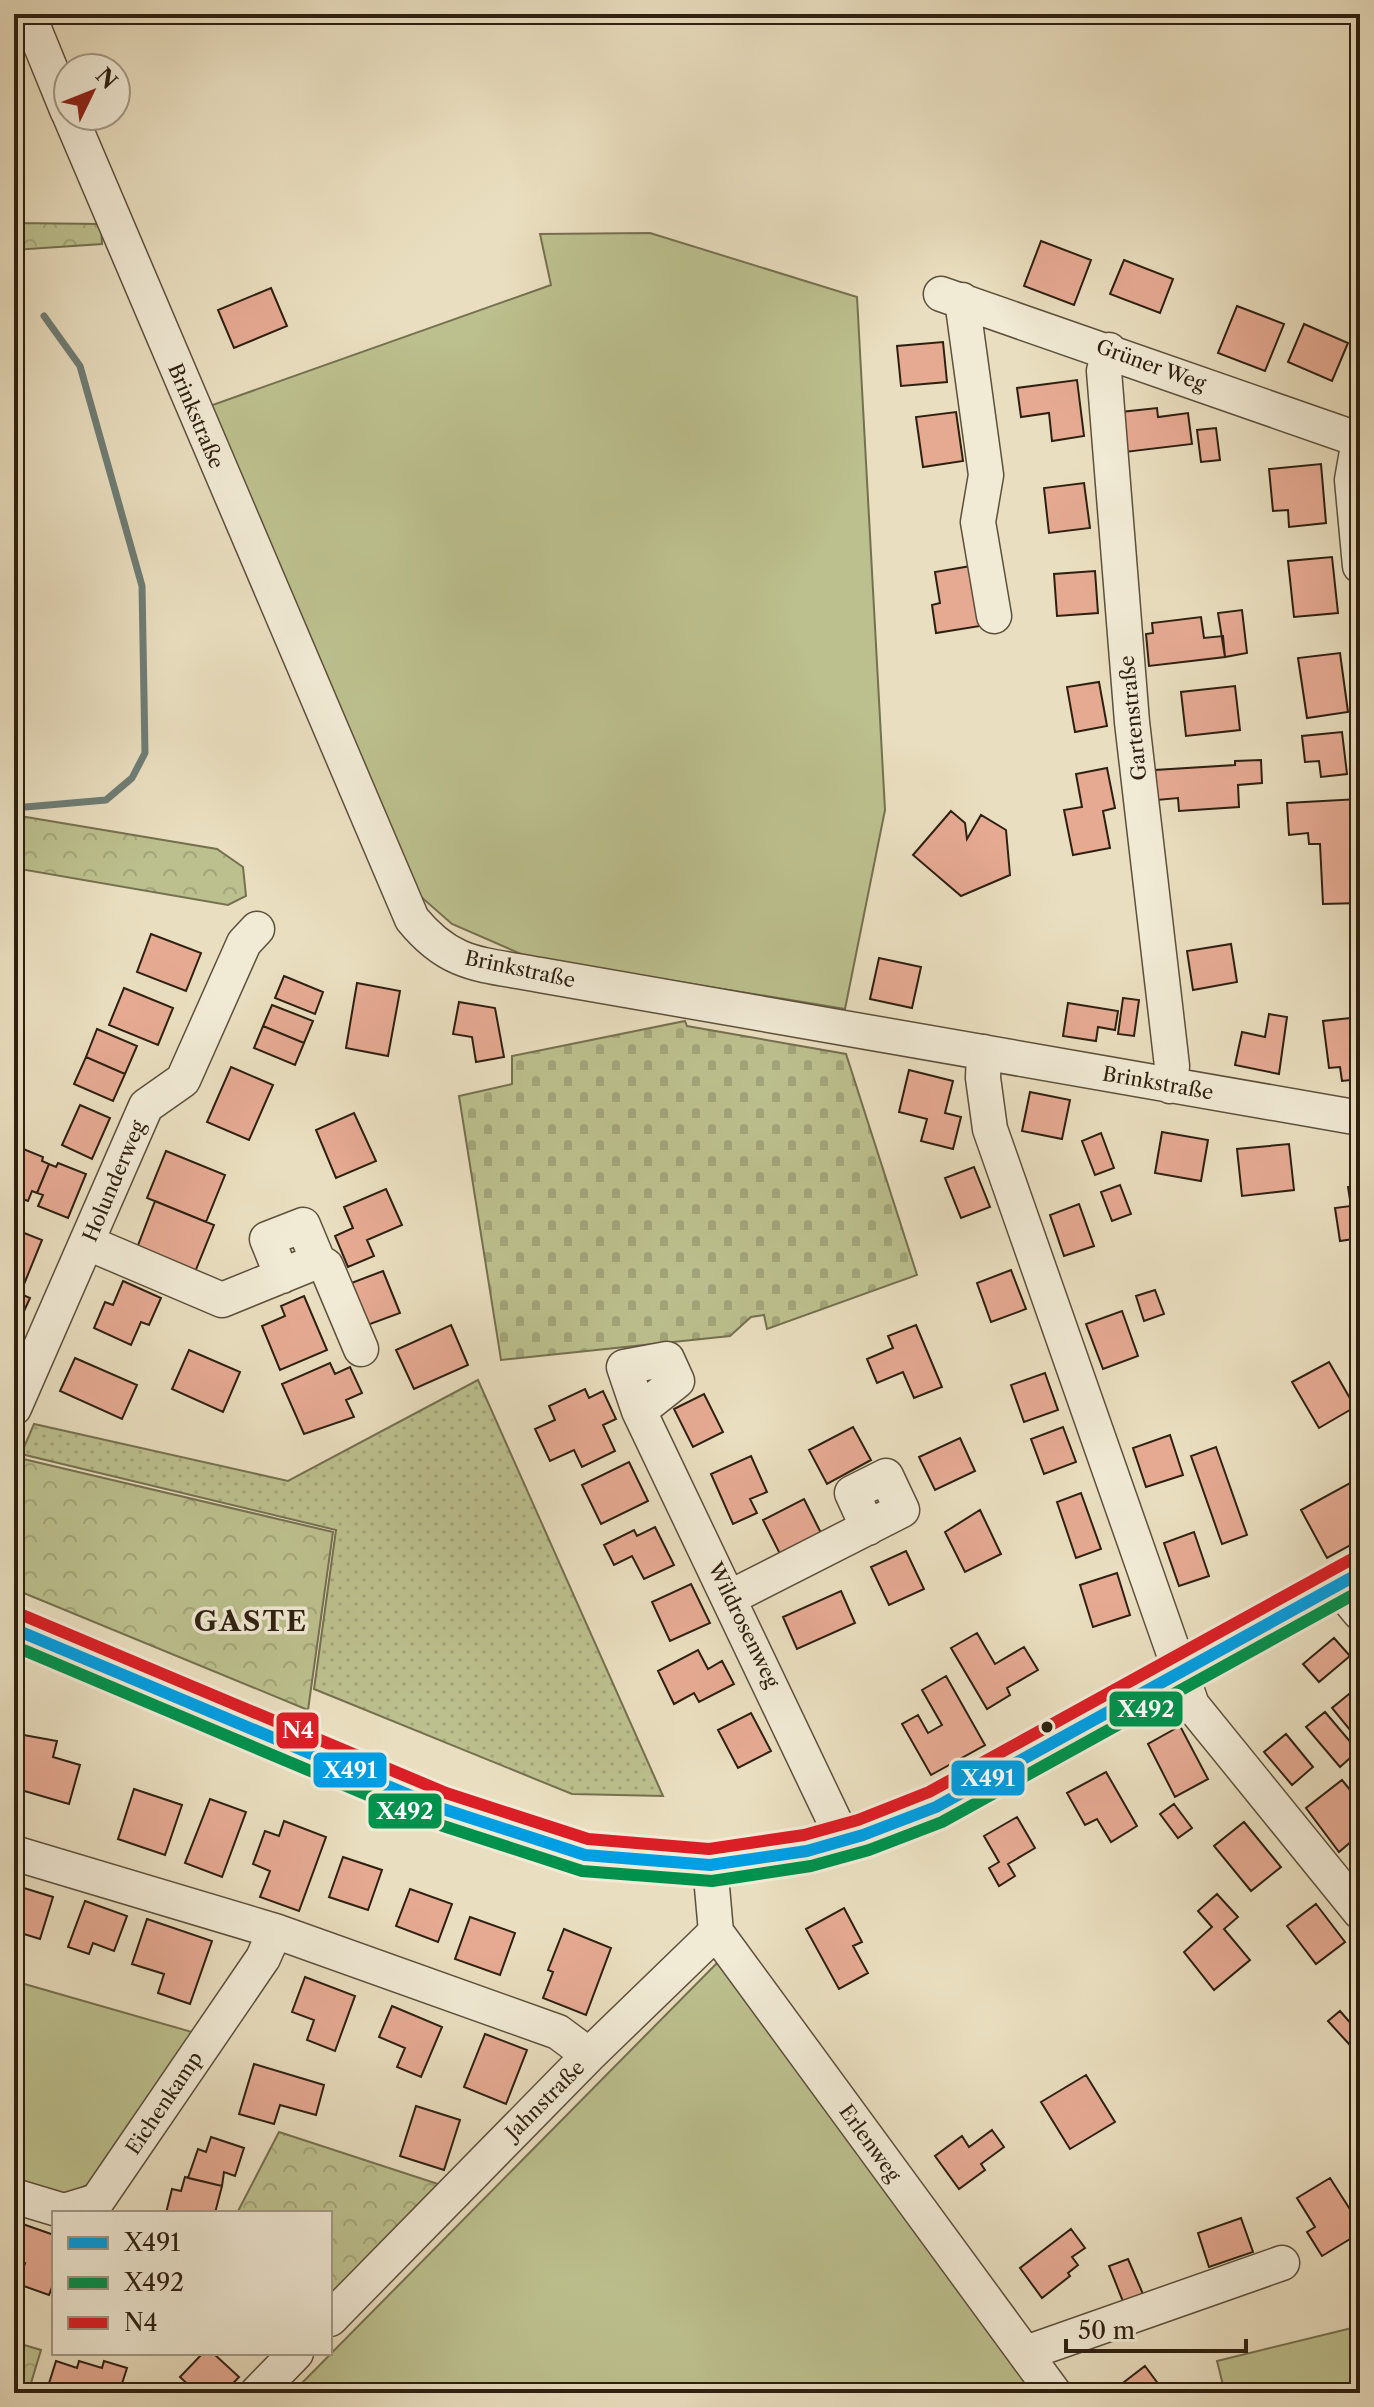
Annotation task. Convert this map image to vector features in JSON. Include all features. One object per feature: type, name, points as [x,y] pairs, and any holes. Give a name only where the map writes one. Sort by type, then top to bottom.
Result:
[{"type":"street","name":"Brinkstraße","points":[[28,14],[52,73]]},
{"type":"street","name":"Brinkstraße","points":[[77,132],[412,919],[433,945],[467,961],[1360,1118]]},
{"type":"street","name":"Grüner Weg","points":[[994,616],[978,522],[986,475],[952,297],[1360,440]]},
{"type":"street","name":"Gartenstraße","points":[[1109,350],[1104,371],[1131,706],[1172,1066],[1170,1086]]},
{"type":"street","points":[[1360,440],[1352,480],[1360,566]]},
{"type":"street","name":"Holunderweg","points":[[14,1408],[146,1106],[183,1080],[244,943],[257,929]]},
{"type":"street","points":[[984,1052],[983,1078],[990,1129],[1180,1674],[1204,1723],[1360,1912]]},
{"type":"street","points":[[88,1243],[222,1300],[318,1261],[326,1266],[361,1349]]},
{"type":"street","name":"Wildrosenweg","points":[[639,1411],[731,1597],[844,1841]]},
{"type":"street","points":[[731,1597],[868,1528]]},
{"type":"street","points":[[14,1629],[440,1808],[585,1855],[710,1865],[807,1851],[844,1841],[936,1807],[1348,1579],[1360,1613]]},
{"type":"street","points":[[14,1853],[275,1931],[558,2032],[589,2055]]},
{"type":"street","points":[[710,1865],[716,1932]]},
{"type":"street","name":"Eichenkamp","points":[[14,2196],[64,2211],[97,2201],[263,1958],[275,1931]]},
{"type":"street","name":"Jahnstraße","points":[[332,2317],[589,2055],[716,1932]]},
{"type":"street","name":"Erlenweg","points":[[716,1932],[1054,2393]]},
{"type":"street","points":[[1026,2353],[1282,2263]]},
{"type":"street","points":[[257,2393],[294,2355]]},
{"type":"green space","points":[[14,223],[101,224],[102,244],[14,250]]},
{"type":"green space","points":[[650,233],[857,297],[885,810],[845,1009],[528,957],[452,924],[412,889],[204,408],[551,285],[540,234]]},
{"type":"green space","points":[[20,816],[217,849],[243,867],[246,896],[228,905],[14,868],[14,819]]},
{"type":"green space","points":[[685,1021],[687,1026],[846,1054],[917,1275],[767,1329],[764,1315],[751,1317],[730,1336],[501,1360],[459,1096],[512,1084],[512,1056]]},
{"type":"green space","points":[[478,1380],[663,1796],[572,1794],[314,1689],[336,1530],[21,1454],[34,1424],[288,1481]]},
{"type":"green space","points":[[19,1458],[333,1532],[308,1710],[14,1589],[14,1469]]},
{"type":"green space","points":[[719,1961],[1033,2393],[292,2393]]},
{"type":"green space","points":[[14,1981],[192,2032],[92,2183],[64,2195],[14,2178]]},
{"type":"green space","points":[[279,2132],[441,2185],[332,2298],[332,2211],[238,2211]]},
{"type":"green space","points":[[1360,2326],[1360,2393],[1225,2393],[1217,2361]]},
{"type":"green space","points":[[14,2342],[41,2350],[28,2393],[14,2393]]},
{"type":"building","points":[[1041,241],[1091,260],[1074,305],[1024,286]]},
{"type":"building","points":[[1124,260],[1173,279],[1160,313],[1110,294]]},
{"type":"building","points":[[271,288],[287,326],[234,348],[218,310]]},
{"type":"building","points":[[1237,306],[1284,324],[1265,371],[1218,353]]},
{"type":"building","points":[[1304,324],[1348,343],[1332,381],[1288,362]]},
{"type":"building","points":[[943,342],[947,382],[901,386],[897,346]]},
{"type":"building","points":[[1077,380],[1084,436],[1052,441],[1049,413],[1021,417],[1017,388]]},
{"type":"building","points":[[1157,408],[1158,417],[1188,413],[1192,444],[1125,452],[1121,412]]},
{"type":"building","points":[[956,412],[963,461],[923,467],[916,417]]},
{"type":"building","points":[[1216,428],[1220,460],[1201,462],[1197,430]]},
{"type":"building","points":[[1321,464],[1326,523],[1289,527],[1288,510],[1273,511],[1269,469]]},
{"type":"building","points":[[1084,483],[1090,528],[1049,533],[1044,488]]},
{"type":"building","points":[[1332,557],[1338,613],[1294,617],[1288,561]]},
{"type":"building","points":[[971,566],[980,626],[936,633],[932,605],[940,603],[935,572]]},
{"type":"building","points":[[1095,571],[1098,613],[1057,616],[1054,574]]},
{"type":"building","points":[[1242,610],[1247,653],[1225,657],[1218,613]]},
{"type":"building","points":[[1201,617],[1204,638],[1223,636],[1225,657],[1149,666],[1146,634],[1153,633],[1152,623]]},
{"type":"building","points":[[1340,653],[1348,712],[1307,718],[1298,658]]},
{"type":"building","points":[[1099,682],[1107,726],[1075,732],[1067,687]]},
{"type":"building","points":[[1235,686],[1240,730],[1186,736],[1181,692]]},
{"type":"building","points":[[1342,732],[1347,774],[1321,777],[1319,761],[1305,762],[1302,736]]},
{"type":"building","points":[[1261,760],[1262,783],[1238,785],[1239,807],[1179,811],[1178,798],[1157,800],[1155,770],[1235,765],[1235,761]]},
{"type":"building","points":[[1107,768],[1115,808],[1103,811],[1110,848],[1073,855],[1064,810],[1082,807],[1076,774]]},
{"type":"building","points":[[1359,799],[1360,903],[1323,904],[1320,844],[1309,844],[1308,833],[1289,835],[1287,803]]},
{"type":"building","points":[[951,811],[965,823],[967,839],[981,815],[1006,830],[1010,875],[961,896],[913,855]]},
{"type":"building","points":[[151,934],[201,953],[186,991],[137,972]]},
{"type":"building","points":[[1231,944],[1237,982],[1193,990],[1187,951]]},
{"type":"building","points":[[879,958],[921,967],[912,1008],[870,999]]},
{"type":"building","points":[[284,976],[323,992],[315,1014],[275,998]]},
{"type":"building","points":[[357,983],[400,991],[388,1056],[346,1048]]},
{"type":"building","points":[[124,988],[173,1008],[158,1045],[109,1025]]},
{"type":"building","points":[[1123,998],[1139,1000],[1134,1036],[1118,1034]]},
{"type":"building","points":[[459,1002],[495,1008],[504,1057],[476,1062],[472,1037],[453,1034]]},
{"type":"building","points":[[1068,1003],[1118,1011],[1115,1030],[1098,1027],[1096,1041],[1063,1036]]},
{"type":"building","points":[[272,1005],[313,1021],[304,1043],[263,1026]]},
{"type":"building","points":[[1269,1014],[1287,1017],[1279,1074],[1235,1065],[1242,1032],[1265,1037]]},
{"type":"building","points":[[1360,1017],[1360,1079],[1342,1081],[1340,1067],[1329,1068],[1323,1021]]},
{"type":"building","points":[[263,1026],[304,1043],[295,1065],[254,1048]]},
{"type":"building","points":[[97,1029],[137,1046],[125,1074],[86,1057]]},
{"type":"building","points":[[86,1057],[125,1074],[113,1101],[74,1084]]},
{"type":"building","points":[[231,1067],[273,1085],[249,1140],[207,1122]]},
{"type":"building","points":[[909,1070],[953,1081],[945,1113],[961,1117],[953,1149],[921,1141],[927,1119],[899,1112]]},
{"type":"building","points":[[1030,1092],[1070,1100],[1062,1139],[1022,1131]]},
{"type":"building","points":[[80,1105],[110,1118],[92,1159],[62,1145]]},
{"type":"building","points":[[354,1113],[376,1161],[336,1178],[316,1130]]},
{"type":"building","points":[[1162,1132],[1208,1140],[1201,1181],[1155,1173]]},
{"type":"building","points":[[1101,1133],[1114,1168],[1095,1175],[1082,1141]]},
{"type":"building","points":[[1289,1144],[1294,1190],[1242,1196],[1237,1149]]},
{"type":"building","points":[[16,1146],[43,1157],[42,1161],[49,1164],[37,1193],[32,1191],[28,1201],[14,1196]]},
{"type":"building","points":[[166,1151],[225,1175],[206,1222],[147,1198]]},
{"type":"building","points":[[58,1163],[86,1174],[68,1218],[38,1206],[43,1195],[37,1193],[49,1164],[56,1167]]},
{"type":"building","points":[[974,1167],[990,1207],[961,1218],[945,1178]]},
{"type":"building","points":[[1120,1185],[1131,1214],[1112,1221],[1101,1192]]},
{"type":"building","points":[[1360,1185],[1360,1238],[1340,1241],[1335,1208],[1351,1206],[1348,1187]]},
{"type":"building","points":[[386,1189],[402,1225],[367,1240],[374,1256],[348,1267],[335,1236],[353,1228],[344,1207]]},
{"type":"building","points":[[155,1201],[214,1225],[195,1272],[137,1248]]},
{"type":"building","points":[[1079,1204],[1094,1246],[1064,1256],[1050,1215]]},
{"type":"building","points":[[14,1229],[42,1240],[20,1294],[14,1291]]},
{"type":"building","points":[[1360,1264],[1360,1309],[1358,1309],[1352,1265]]},
{"type":"building","points":[[1011,1270],[1026,1309],[991,1322],[977,1283]]},
{"type":"building","points":[[383,1271],[400,1313],[362,1327],[346,1285]]},
{"type":"building","points":[[123,1281],[161,1298],[149,1325],[141,1322],[131,1345],[94,1328],[105,1302],[113,1305]]},
{"type":"building","points":[[1155,1290],[1164,1314],[1144,1321],[1136,1296]]},
{"type":"building","points":[[14,1291],[30,1298],[14,1333]]},
{"type":"building","points":[[304,1296],[327,1350],[280,1370],[262,1326],[285,1316],[281,1306]]},
{"type":"building","points":[[1122,1311],[1138,1356],[1103,1369],[1086,1324]]},
{"type":"building","points":[[451,1325],[468,1365],[414,1389],[396,1350]]},
{"type":"building","points":[[916,1325],[942,1387],[914,1398],[903,1372],[877,1383],[867,1359],[893,1348],[888,1336]]},
{"type":"building","points":[[189,1350],[240,1372],[223,1412],[172,1389]]},
{"type":"building","points":[[75,1358],[137,1385],[122,1419],[60,1391]]},
{"type":"building","points":[[1329,1362],[1355,1407],[1319,1428],[1292,1382]]},
{"type":"building","points":[[330,1363],[335,1374],[350,1367],[362,1393],[346,1400],[354,1417],[304,1434],[282,1384]]},
{"type":"building","points":[[1045,1373],[1058,1410],[1024,1422],[1011,1385]]},
{"type":"building","points":[[585,1389],[589,1398],[603,1391],[616,1419],[603,1425],[615,1451],[582,1467],[574,1450],[550,1461],[535,1429],[555,1420],[549,1406]]},
{"type":"building","points":[[704,1394],[723,1432],[693,1447],[674,1409]]},
{"type":"building","points":[[853,1427],[871,1460],[827,1484],[809,1450]]},
{"type":"building","points":[[1063,1427],[1076,1462],[1044,1474],[1031,1439]]},
{"type":"building","points":[[1170,1435],[1183,1475],[1146,1487],[1133,1448]]},
{"type":"building","points":[[960,1438],[975,1471],[935,1490],[919,1457]]},
{"type":"building","points":[[1216,1447],[1247,1535],[1222,1544],[1191,1456]]},
{"type":"building","points":[[751,1456],[767,1492],[750,1499],[757,1513],[733,1524],[711,1474]]},
{"type":"building","points":[[629,1462],[648,1501],[601,1524],[582,1485]]},
{"type":"building","points":[[1350,1483],[1360,1501],[1360,1540],[1327,1558],[1301,1510]]},
{"type":"building","points":[[1081,1493],[1101,1549],[1076,1558],[1057,1502]]},
{"type":"building","points":[[804,1499],[821,1533],[780,1554],[763,1520]]},
{"type":"building","points":[[980,1510],[1001,1554],[965,1572],[945,1532]]},
{"type":"building","points":[[655,1527],[674,1565],[644,1579],[632,1556],[614,1565],[604,1545],[634,1530],[637,1536]]},
{"type":"building","points":[[1194,1532],[1209,1576],[1179,1586],[1164,1543]]},
{"type":"building","points":[[906,1551],[924,1589],[889,1605],[871,1567]]},
{"type":"building","points":[[1117,1573],[1130,1615],[1093,1627],[1080,1585]]},
{"type":"building","points":[[691,1584],[710,1623],[670,1641],[652,1602]]},
{"type":"building","points":[[841,1591],[855,1623],[797,1649],[783,1617]]},
{"type":"building","points":[[977,1633],[995,1664],[1024,1647],[1038,1670],[1007,1688],[1010,1695],[987,1709],[951,1648]]},
{"type":"building","points":[[1334,1638],[1350,1656],[1319,1682],[1303,1664]]},
{"type":"building","points":[[698,1650],[708,1669],[722,1661],[734,1684],[699,1702],[694,1693],[674,1704],[658,1671]]},
{"type":"building","points":[[946,1676],[985,1745],[931,1775],[902,1724],[918,1715],[928,1733],[942,1725],[922,1690]]},
{"type":"building","points":[[1360,1685],[1360,1740],[1359,1741],[1332,1708]]},
{"type":"building","points":[[1325,1712],[1358,1751],[1340,1767],[1306,1727]]},
{"type":"building","points":[[751,1713],[771,1751],[738,1768],[718,1730]]},
{"type":"building","points":[[1180,1726],[1208,1779],[1175,1797],[1148,1744]]},
{"type":"building","points":[[18,1734],[57,1741],[53,1757],[80,1765],[69,1804],[14,1788],[14,1749]]},
{"type":"building","points":[[1286,1734],[1313,1767],[1292,1785],[1264,1752]]},
{"type":"building","points":[[1106,1772],[1137,1826],[1111,1842],[1097,1819],[1085,1825],[1067,1793]]},
{"type":"building","points":[[1342,1780],[1360,1802],[1360,1834],[1339,1852],[1306,1808]]},
{"type":"building","points":[[134,1789],[182,1805],[165,1855],[118,1839]]},
{"type":"building","points":[[210,1799],[246,1812],[222,1877],[185,1863]]},
{"type":"building","points":[[1174,1804],[1192,1828],[1178,1838],[1160,1814]]},
{"type":"building","points":[[1017,1817],[1035,1848],[1008,1864],[1015,1876],[999,1886],[989,1868],[999,1862],[984,1836]]},
{"type":"building","points":[[284,1821],[326,1837],[299,1911],[260,1897],[270,1871],[253,1864],[265,1831],[279,1836]]},
{"type":"building","points":[[1244,1822],[1281,1867],[1251,1891],[1214,1846]]},
{"type":"building","points":[[343,1857],[382,1870],[368,1910],[329,1897]]},
{"type":"building","points":[[14,1885],[53,1897],[40,1939],[14,1931]]},
{"type":"building","points":[[410,1889],[452,1904],[438,1942],[396,1926]]},
{"type":"building","points":[[1217,1894],[1238,1917],[1224,1929],[1250,1960],[1214,1990],[1184,1952],[1212,1927],[1198,1911]]},
{"type":"building","points":[[85,1901],[127,1916],[114,1951],[93,1943],[89,1954],[68,1947]]},
{"type":"building","points":[[1316,1904],[1345,1942],[1316,1964],[1287,1926]]},
{"type":"building","points":[[844,1908],[862,1942],[853,1946],[868,1973],[839,1989],[806,1929]]},
{"type":"building","points":[[470,1917],[515,1933],[500,1975],[455,1959]]},
{"type":"building","points":[[147,1919],[212,1941],[190,2004],[158,1993],[164,1974],[132,1964]]},
{"type":"building","points":[[564,1929],[611,1948],[586,2015],[543,1998],[553,1972],[548,1970]]},
{"type":"building","points":[[305,1977],[355,1996],[335,2051],[307,2040],[314,2020],[292,2012]]},
{"type":"building","points":[[392,2006],[442,2027],[421,2077],[397,2067],[405,2048],[379,2037]]},
{"type":"building","points":[[1340,2011],[1360,2034],[1349,2044],[1328,2021]]},
{"type":"building","points":[[485,2034],[527,2050],[506,2104],[464,2087]]},
{"type":"building","points":[[254,2064],[324,2085],[316,2115],[280,2105],[274,2124],[239,2114]]},
{"type":"building","points":[[1086,2075],[1115,2122],[1070,2149],[1041,2102]]},
{"type":"building","points":[[416,2106],[460,2120],[444,2170],[400,2156]]},
{"type":"building","points":[[992,2130],[1004,2147],[981,2164],[985,2170],[959,2189],[935,2156],[962,2136],[969,2147]]},
{"type":"building","points":[[211,2137],[244,2148],[235,2176],[224,2172],[222,2186],[188,2178],[198,2149],[206,2152]]},
{"type":"building","points":[[185,2177],[222,2186],[216,2211],[166,2211],[172,2189],[181,2191]]},
{"type":"building","points":[[1330,2178],[1360,2225],[1360,2233],[1322,2256],[1307,2232],[1315,2227],[1297,2198]]},
{"type":"building","points":[[1241,2218],[1253,2252],[1209,2267],[1198,2233]]},
{"type":"building","points":[[14,2221],[52,2234],[52,2287],[49,2295],[18,2284],[25,2263],[14,2259]]},
{"type":"building","points":[[1071,2229],[1085,2248],[1072,2257],[1078,2265],[1068,2273],[1070,2276],[1042,2298],[1020,2268]]},
{"type":"building","points":[[1128,2259],[1146,2301],[1126,2309],[1109,2266]]},
{"type":"building","points":[[201,2355],[215,2355],[239,2377],[224,2393],[197,2393],[180,2377]]},
{"type":"building","points":[[56,2361],[77,2368],[79,2361],[102,2368],[104,2361],[127,2368],[119,2393],[46,2393]]},
{"type":"building","points":[[1145,2366],[1165,2393],[1117,2393],[1115,2389]]},
{"type":"waterway","points":[[14,808],[106,800],[132,778],[145,753],[142,586],[80,366],[44,316]]},
{"type":"transit line","name":"N4","points":[[20,1614],[446,1793],[588,1839],[709,1849],[804,1835],[858,1820],[929,1792],[1352,1559]]},
{"type":"transit line","name":"X491","points":[[14,1629],[440,1808],[585,1855],[710,1865],[807,1851],[863,1835],[936,1807],[1360,1573]]},
{"type":"transit line","name":"X492","points":[[14,1646],[434,1823],[582,1871],[712,1881],[811,1866],[869,1850],[942,1822],[1360,1591]]},
{"type":"district","name":"GASTE","points":[[251,1621]]}]
